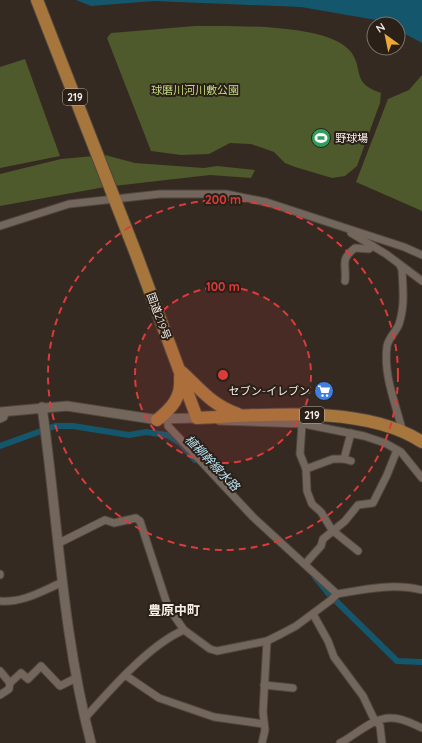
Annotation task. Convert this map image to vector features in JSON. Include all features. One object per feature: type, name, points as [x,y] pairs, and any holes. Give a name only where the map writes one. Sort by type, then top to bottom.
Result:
[{"type":"highway","name":"国道219号","points":[[37,0],[136,254],[197,418]]},
{"type":"highway","points":[[178,368],[204,395],[226,410],[244,416]]},
{"type":"highway","points":[[162,420],[176,401],[180,390],[178,368]]},
{"type":"highway","name":"219","points":[[197,418],[322,415],[357,418],[378,423],[422,442]]},
{"type":"street","points":[[0,226],[69,204],[115,201],[138,196],[175,193],[234,195],[266,202],[404,247],[422,255]]},
{"type":"street","points":[[346,228],[374,246],[422,281]]},
{"type":"street","points":[[345,281],[344,260],[349,253],[355,248],[369,249],[374,246]]},
{"type":"street","points":[[400,265],[404,307],[397,330],[388,343],[386,357],[388,381],[403,433]]},
{"type":"street","points":[[1,413],[42,407],[67,406],[162,420],[197,418],[228,422],[302,424],[351,433],[384,443],[397,450],[422,478]]},
{"type":"street","points":[[42,407],[76,678],[91,743]]},
{"type":"street","points":[[162,420],[231,494],[306,564],[331,591],[337,594]]},
{"type":"street","points":[[302,424],[300,454],[306,469],[307,491],[312,504],[321,512],[332,530],[358,551]]},
{"type":"street","points":[[344,458],[351,433]]},
{"type":"street","points":[[306,564],[316,553],[323,539],[332,530],[345,521],[358,504],[373,503],[387,475],[397,450]]},
{"type":"street","points":[[306,469],[333,459],[344,458],[351,461]]},
{"type":"street","points":[[59,543],[105,520],[114,524],[136,518],[140,521],[166,604],[184,630],[210,649],[217,651],[267,640],[296,626],[337,594],[377,586],[406,586],[422,590]]},
{"type":"street","points":[[0,601],[20,600],[63,582]]},
{"type":"street","points":[[313,614],[328,641],[334,657],[363,696],[376,722],[380,726],[382,743]]},
{"type":"street","points":[[85,718],[125,675],[168,638],[184,630]]},
{"type":"street","points":[[262,743],[267,640]]},
{"type":"street","points":[[0,696],[9,689],[10,682],[21,672],[28,679],[41,666],[60,686],[76,678]]},
{"type":"street","points":[[0,671],[10,682]]},
{"type":"street","points":[[125,675],[160,698],[214,717],[264,724]]},
{"type":"street","points":[[264,686],[294,688]]},
{"type":"street","points":[[340,743],[366,726],[393,718],[422,728]]},
{"type":"green space","name":"球磨川河川敷公園","points":[[195,26],[278,28],[301,31],[322,36],[339,43],[351,52],[365,85],[381,93],[380,103],[357,166],[345,176],[332,178],[285,163],[274,152],[251,144],[230,143],[209,154],[181,155],[151,151],[107,38],[111,33]]},
{"type":"green space","points":[[25,59],[60,156],[0,168],[0,67]]},
{"type":"green space","points":[[422,75],[422,211],[356,182],[388,99],[409,90]]},
{"type":"green space","points":[[105,155],[135,163],[204,168],[217,166],[255,170],[251,178],[210,175],[105,187],[0,206],[0,174],[61,159]]},
{"type":"water","points":[[76,0],[422,0],[422,43],[406,34],[406,16],[366,16],[366,18],[301,7],[154,1],[91,6]]},
{"type":"waterway","name":"植柳幹線水路","points":[[0,446],[55,426],[73,426],[129,435],[146,432],[167,435],[180,443],[195,460]]},
{"type":"waterway","name":"植柳幹線水路","points":[[315,577],[329,594]]},
{"type":"waterway","name":"植柳幹線水路","points":[[335,600],[397,661],[422,662]]},
{"type":"place","name":"野球場","points":[[321,138]]},
{"type":"place","name":"セブン-イレブン","points":[[324,391]]},
{"type":"district","name":"豊原中町","points":[[174,610]]}]
